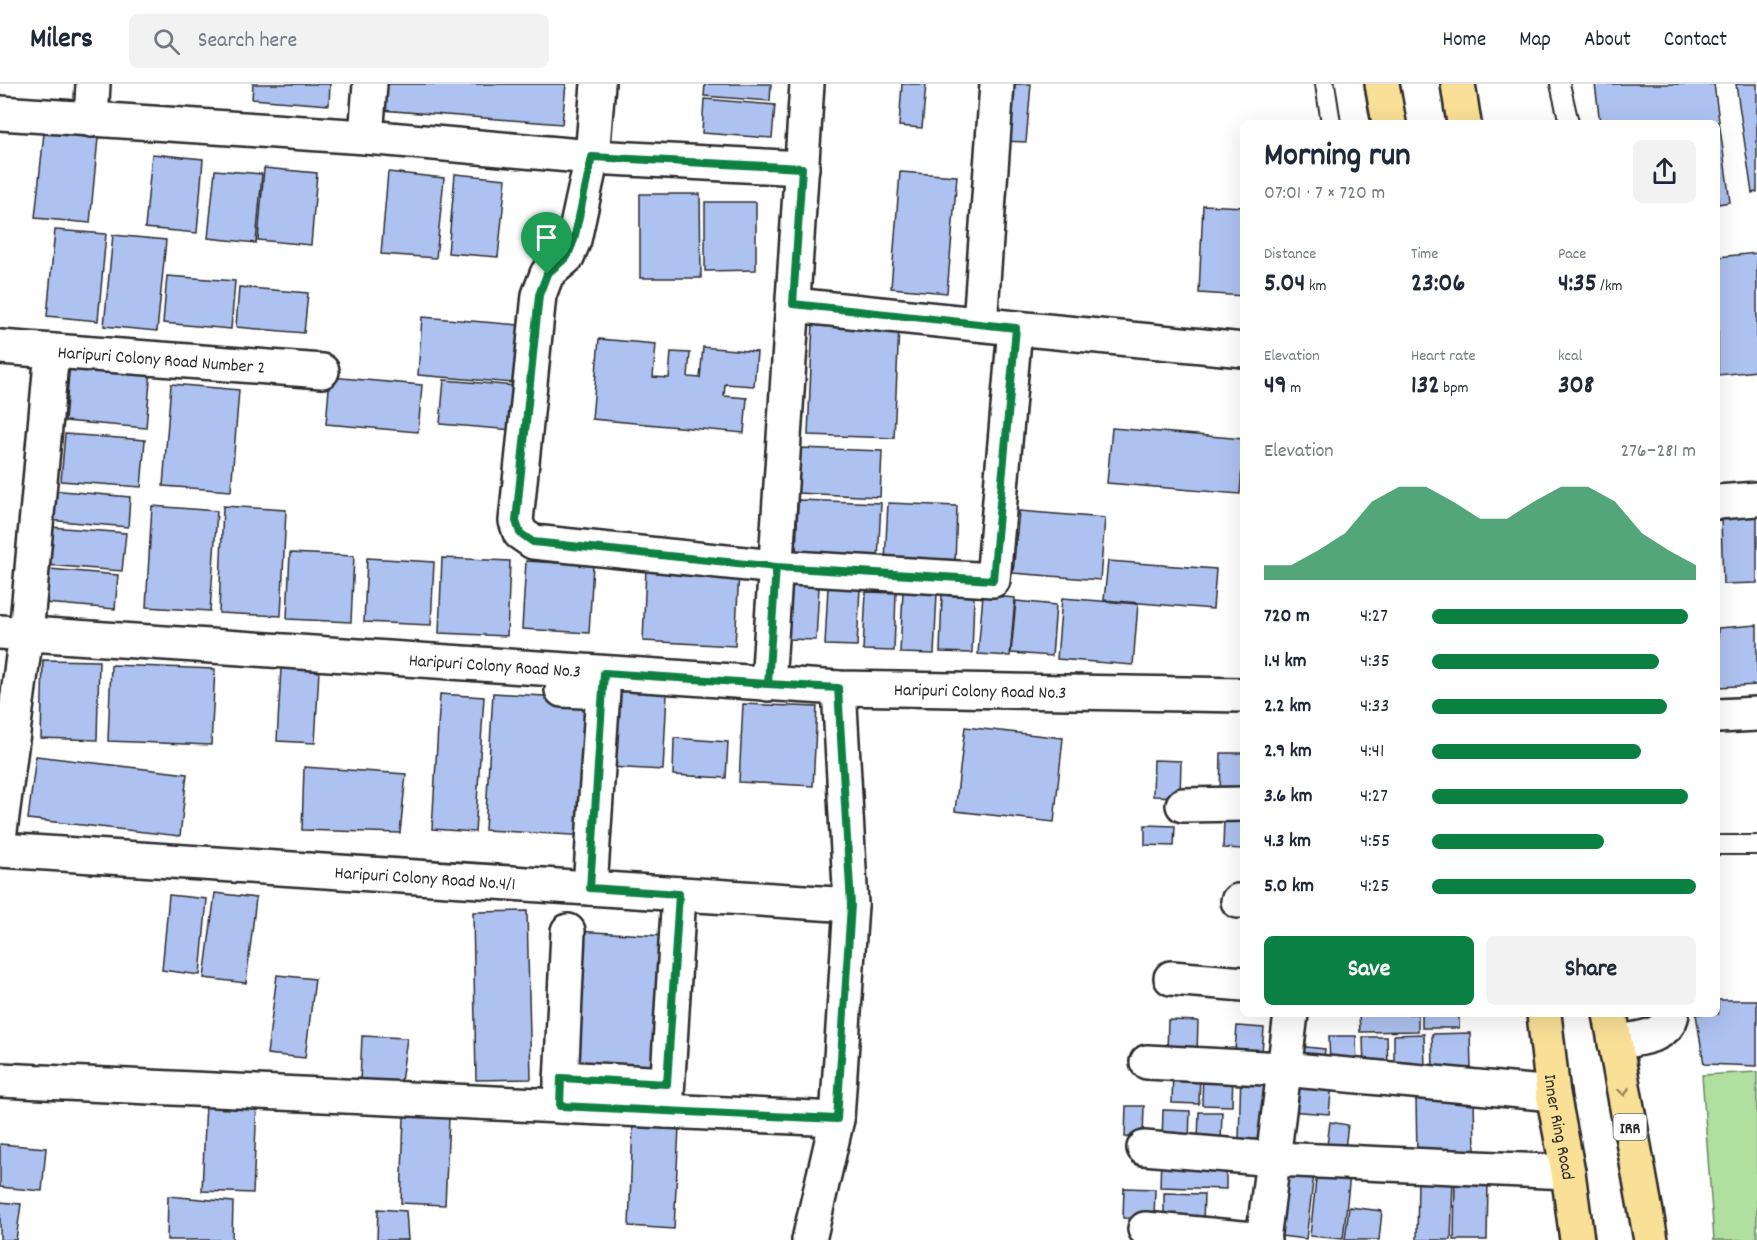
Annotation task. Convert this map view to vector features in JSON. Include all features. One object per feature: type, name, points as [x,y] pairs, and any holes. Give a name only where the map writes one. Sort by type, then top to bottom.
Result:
[{"type":"highway","points":[[1382,84],[1388,120]]},
{"type":"highway","points":[[1458,84],[1464,120]]},
{"type":"highway","name":"Inner Ring Road","points":[[1544,1017],[1553,1094],[1568,1172],[1577,1240]]},
{"type":"highway","name":"IRR","points":[[1612,1028],[1651,1240]]},
{"type":"street","points":[[91,120],[93,84]]},
{"type":"street","points":[[366,137],[370,84]]},
{"type":"street","points":[[598,84],[592,157],[574,240],[567,257],[547,274],[539,295],[516,521],[520,533],[533,542],[776,567],[993,580],[1016,328]]},
{"type":"street","points":[[768,684],[807,84]]},
{"type":"street","points":[[980,324],[997,84]]},
{"type":"street","points":[[0,113],[366,137],[592,157],[802,168]]},
{"type":"street","points":[[793,304],[1240,350]]},
{"type":"street","name":"Haripuri Colony Road Number 2","points":[[0,347],[322,372]]},
{"type":"street","points":[[0,831],[13,633],[52,351]]},
{"type":"street","points":[[1720,502],[1757,499]]},
{"type":"street","name":"Haripuri Colony Road No.3","points":[[13,633],[604,683],[768,684],[838,688],[1240,695]]},
{"type":"street","points":[[505,687],[604,683],[590,888]]},
{"type":"street","points":[[809,1240],[837,1119],[851,905],[838,688]]},
{"type":"street","points":[[1720,716],[1757,714]]},
{"type":"street","points":[[1183,805],[1240,804]]},
{"type":"street","name":"Haripuri Colony Road No.4/1","points":[[0,850],[851,905]]},
{"type":"street","points":[[666,1097],[679,894]]},
{"type":"street","points":[[560,1092],[568,931]]},
{"type":"street","points":[[1171,978],[1240,984]]},
{"type":"street","points":[[1145,1229],[1263,1240],[1291,1017]]},
{"type":"street","points":[[1612,1028],[1656,1034],[1666,1028],[1671,1017]]},
{"type":"street","points":[[1147,1062],[1284,1069],[1553,1094]]},
{"type":"street","points":[[0,1080],[560,1092],[666,1097],[837,1119]]},
{"type":"street","points":[[1144,1148],[1274,1159],[1568,1172]]},
{"type":"lane","points":[[1325,84],[1331,120]]},
{"type":"lane","points":[[1560,84],[1568,120]]},
{"type":"lane","points":[[1720,845],[1757,845]]},
{"type":"green space","points":[[1757,1072],[1757,1240],[1714,1240],[1702,1075]]},
{"type":"building","points":[[253,84],[330,84],[329,105],[252,99]]},
{"type":"building","points":[[383,84],[566,84],[562,124],[381,110]]},
{"type":"building","points":[[705,84],[771,84],[770,101],[704,96]]},
{"type":"building","points":[[902,84],[926,84],[922,128],[899,126]]},
{"type":"building","points":[[1007,84],[1031,84],[1026,142],[1003,141]]},
{"type":"building","points":[[1595,84],[1714,84],[1719,120],[1600,120]]},
{"type":"building","points":[[1736,84],[1757,84],[1757,192],[1752,193]]},
{"type":"building","points":[[704,99],[775,105],[772,138],[702,133]]},
{"type":"building","points":[[1720,128],[1730,202],[1720,204]]},
{"type":"building","points":[[44,133],[98,138],[90,223],[35,218]]},
{"type":"building","points":[[152,154],[203,159],[197,233],[145,228]]},
{"type":"building","points":[[264,168],[317,173],[311,245],[258,240]]},
{"type":"building","points":[[215,170],[262,174],[256,243],[208,238]]},
{"type":"building","points":[[388,172],[444,178],[436,258],[381,254]]},
{"type":"building","points":[[900,172],[957,176],[947,293],[891,288]]},
{"type":"building","points":[[455,174],[506,179],[498,257],[448,253]]},
{"type":"building","points":[[640,194],[700,194],[701,278],[640,278]]},
{"type":"building","points":[[705,202],[756,202],[756,270],[705,271]]},
{"type":"building","points":[[1203,205],[1240,207],[1240,296],[1199,293]]},
{"type":"building","points":[[55,230],[106,234],[98,321],[47,316]]},
{"type":"building","points":[[113,235],[166,240],[157,331],[104,326]]},
{"type":"building","points":[[1757,253],[1757,371],[1720,375],[1720,257]]},
{"type":"building","points":[[167,276],[235,281],[231,329],[163,323]]},
{"type":"building","points":[[239,287],[308,293],[304,333],[236,327]]},
{"type":"building","points":[[422,317],[519,325],[514,383],[418,375]]},
{"type":"building","points":[[813,322],[899,326],[894,438],[808,435]]},
{"type":"building","points":[[599,339],[656,344],[653,377],[669,378],[671,352],[690,353],[688,377],[700,378],[703,347],[757,352],[754,386],[725,384],[724,396],[747,398],[744,433],[592,419]]},
{"type":"building","points":[[70,362],[151,369],[146,428],[65,421]]},
{"type":"building","points":[[330,377],[422,385],[418,432],[326,424]]},
{"type":"building","points":[[444,380],[517,386],[513,430],[440,424]]},
{"type":"building","points":[[171,384],[239,390],[231,491],[163,486]]},
{"type":"building","points":[[1112,428],[1240,439],[1240,494],[1107,483]]},
{"type":"building","points":[[65,434],[145,440],[141,487],[61,481]]},
{"type":"building","points":[[800,448],[882,451],[880,497],[798,493]]},
{"type":"building","points":[[51,490],[130,497],[128,527],[48,520]]},
{"type":"building","points":[[798,500],[881,503],[878,560],[796,556]]},
{"type":"building","points":[[888,503],[957,506],[955,564],[885,561]]},
{"type":"building","points":[[152,506],[217,511],[210,611],[146,607]]},
{"type":"building","points":[[223,506],[286,510],[281,616],[219,613]]},
{"type":"building","points":[[1019,511],[1105,518],[1100,580],[1013,573]]},
{"type":"building","points":[[1757,517],[1757,583],[1723,584],[1721,518]]},
{"type":"building","points":[[51,527],[126,533],[122,571],[47,565]]},
{"type":"building","points":[[290,553],[354,556],[351,622],[287,619]]},
{"type":"building","points":[[367,558],[434,562],[431,625],[364,622]]},
{"type":"building","points":[[442,558],[510,561],[507,636],[439,633]]},
{"type":"building","points":[[526,561],[593,565],[589,633],[522,629]]},
{"type":"building","points":[[1108,561],[1216,569],[1213,609],[1104,600]]},
{"type":"building","points":[[646,568],[739,572],[735,646],[643,641]]},
{"type":"building","points":[[49,569],[118,575],[115,609],[46,603]]},
{"type":"building","points":[[789,584],[819,586],[816,640],[787,639]]},
{"type":"building","points":[[828,587],[860,588],[857,646],[825,645]]},
{"type":"building","points":[[866,592],[896,593],[894,651],[863,650]]},
{"type":"building","points":[[903,592],[937,593],[934,654],[900,653]]},
{"type":"building","points":[[942,595],[974,597],[972,653],[940,652]]},
{"type":"building","points":[[983,595],[1015,598],[1010,656],[978,654]]},
{"type":"building","points":[[1062,598],[1138,604],[1133,665],[1057,659]]},
{"type":"building","points":[[1016,601],[1056,605],[1052,656],[1011,653]]},
{"type":"building","points":[[1757,625],[1757,685],[1720,687],[1720,628]]},
{"type":"building","points":[[43,660],[99,661],[97,740],[41,738]]},
{"type":"building","points":[[111,665],[215,669],[211,745],[108,741]]},
{"type":"building","points":[[281,668],[319,670],[315,743],[277,741]]},
{"type":"building","points":[[613,690],[667,693],[663,770],[609,767]]},
{"type":"building","points":[[493,693],[597,699],[589,836],[485,830]]},
{"type":"building","points":[[440,694],[484,697],[475,832],[432,829]]},
{"type":"building","points":[[743,704],[817,707],[813,786],[739,782]]},
{"type":"building","points":[[965,727],[1063,738],[1054,822],[955,811]]},
{"type":"building","points":[[674,738],[728,742],[726,778],[673,775]]},
{"type":"building","points":[[1221,753],[1240,753],[1240,799],[1220,799]]},
{"type":"building","points":[[36,756],[187,774],[180,836],[28,819]]},
{"type":"building","points":[[1154,760],[1181,761],[1180,797],[1153,796]]},
{"type":"building","points":[[304,767],[406,774],[400,833],[302,830]]},
{"type":"building","points":[[1224,817],[1240,817],[1240,849],[1223,848]]},
{"type":"building","points":[[1145,825],[1175,826],[1174,846],[1145,845]]},
{"type":"building","points":[[215,893],[256,898],[246,983],[204,978]]},
{"type":"building","points":[[169,895],[207,899],[200,975],[162,970]]},
{"type":"building","points":[[527,911],[531,1079],[476,1080],[473,912]]},
{"type":"building","points":[[575,931],[665,936],[659,1066],[569,1063]]},
{"type":"building","points":[[277,975],[315,979],[305,1058],[267,1054]]},
{"type":"building","points":[[1720,1000],[1757,1000],[1757,1066],[1704,1064],[1696,1017],[1720,1017]]},
{"type":"building","points":[[1359,1017],[1418,1017],[1418,1031],[1360,1032]]},
{"type":"building","points":[[1422,1017],[1459,1017],[1459,1028],[1422,1028]]},
{"type":"building","points":[[1168,1020],[1198,1021],[1197,1054],[1167,1053]]},
{"type":"building","points":[[1237,1026],[1264,1028],[1261,1064],[1234,1062]]},
{"type":"building","points":[[1470,1033],[1471,1068],[1433,1069],[1432,1034]]},
{"type":"building","points":[[1424,1034],[1425,1068],[1394,1069],[1394,1035]]},
{"type":"building","points":[[362,1036],[407,1038],[401,1082],[360,1081]]},
{"type":"building","points":[[1329,1036],[1356,1036],[1357,1068],[1330,1069]]},
{"type":"building","points":[[1363,1037],[1387,1037],[1388,1068],[1364,1068]]},
{"type":"building","points":[[1296,1046],[1325,1049],[1323,1067],[1294,1065]]},
{"type":"building","points":[[1173,1070],[1200,1071],[1199,1104],[1172,1103]]},
{"type":"building","points":[[1203,1070],[1233,1071],[1232,1106],[1202,1105]]},
{"type":"building","points":[[1241,1072],[1274,1073],[1272,1140],[1239,1139]]},
{"type":"building","points":[[1290,1079],[1332,1082],[1329,1114],[1288,1111]]},
{"type":"building","points":[[1474,1096],[1475,1155],[1417,1156],[1416,1097]]},
{"type":"building","points":[[206,1101],[257,1103],[253,1193],[202,1191]]},
{"type":"building","points":[[1126,1106],[1144,1106],[1143,1138],[1125,1137]]},
{"type":"building","points":[[1163,1110],[1190,1111],[1189,1143],[1162,1143]]},
{"type":"building","points":[[1199,1112],[1222,1112],[1221,1142],[1198,1141]]},
{"type":"building","points":[[404,1116],[449,1118],[445,1205],[401,1203]]},
{"type":"building","points":[[1330,1122],[1348,1125],[1344,1155],[1326,1153]]},
{"type":"building","points":[[633,1125],[679,1127],[674,1229],[629,1226]]},
{"type":"building","points":[[0,1144],[46,1148],[42,1191],[0,1187]]},
{"type":"building","points":[[1161,1156],[1226,1158],[1226,1189],[1160,1187]]},
{"type":"building","points":[[1280,1171],[1314,1174],[1306,1239],[1272,1235]]},
{"type":"building","points":[[1317,1171],[1350,1175],[1343,1239],[1310,1236]]},
{"type":"building","points":[[1418,1179],[1453,1180],[1451,1240],[1417,1240]]},
{"type":"building","points":[[1455,1181],[1488,1181],[1487,1240],[1454,1240]]},
{"type":"building","points":[[1124,1188],[1155,1189],[1154,1219],[1123,1218]]},
{"type":"building","points":[[1164,1193],[1204,1194],[1203,1223],[1164,1222]]},
{"type":"building","points":[[168,1196],[233,1202],[232,1240],[167,1240]]},
{"type":"building","points":[[0,1202],[21,1204],[16,1240],[0,1240]]},
{"type":"building","points":[[1349,1207],[1382,1211],[1379,1240],[1345,1240]]},
{"type":"building","points":[[378,1209],[406,1211],[408,1240],[377,1240]]},
{"type":"route","points":[[547,274],[539,295],[516,521],[520,533],[533,542],[776,567],[768,684],[838,688],[851,905],[837,1119],[560,1106],[561,1078],[667,1084],[679,894],[590,888],[604,673],[768,684],[772,625],[776,567],[993,580],[1016,328],[793,304],[802,168],[592,157],[574,240],[567,257],[547,274]]}]
